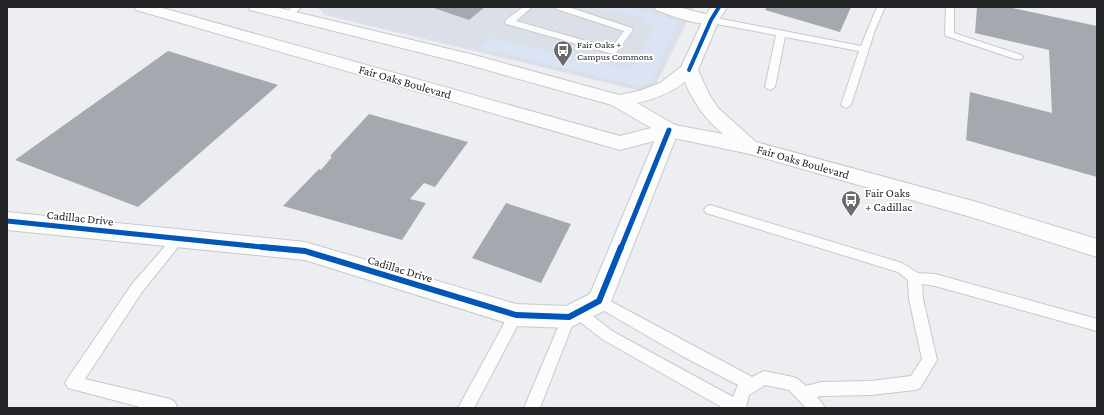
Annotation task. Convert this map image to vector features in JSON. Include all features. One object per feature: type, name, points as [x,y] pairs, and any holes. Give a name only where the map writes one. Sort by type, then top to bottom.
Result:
[{"type":"main road","name":"Fair Oaks Boulevard","points":[[143,7],[620,143],[669,130]]},
{"type":"main road","points":[[176,7],[265,29],[271,28],[293,11]]},
{"type":"main road","name":"Fair Oaks Boulevard","points":[[256,7],[293,11],[619,101],[669,130],[750,147],[980,211],[1097,248]]},
{"type":"main road","points":[[619,101],[644,96],[666,87],[689,70],[715,14],[686,15],[662,7]]},
{"type":"main road","points":[[689,70],[697,90],[708,109],[726,128],[750,147]]},
{"type":"main road","points":[[599,301],[669,130]]},
{"type":"main road","name":"Cadillac Drive","points":[[7,221],[305,251],[516,315],[574,314],[599,301]]},
{"type":"lane","points":[[528,7],[510,22],[614,51],[629,30],[562,7]]},
{"type":"lane","points":[[846,105],[881,7]]},
{"type":"lane","points":[[950,7],[949,34],[1018,57]]},
{"type":"lane","points":[[715,14],[781,32],[865,49]]},
{"type":"lane","points":[[770,87],[781,32]]},
{"type":"lane","points":[[710,210],[902,268],[914,278],[935,280],[1097,325]]},
{"type":"lane","points":[[170,407],[73,383],[137,288],[179,238]]},
{"type":"lane","points":[[803,394],[821,389],[871,388],[915,383],[930,360],[916,298],[914,278]]},
{"type":"lane","points":[[599,301],[752,385]]},
{"type":"lane","points":[[532,408],[574,314],[608,336],[738,408],[742,391],[764,378],[793,384],[817,408]]},
{"type":"lane","points":[[466,408],[516,315]]},
{"type":"shaded area","points":[[318,7],[694,7],[656,84],[641,91],[325,15]]},
{"type":"shaded area","points":[[591,7],[632,7],[678,22],[653,79],[649,83],[637,86],[482,48],[491,38],[627,69],[639,59],[656,25],[643,25],[646,18]]},
{"type":"building","points":[[431,7],[485,7],[469,20]]},
{"type":"building","points":[[767,7],[851,7],[840,32],[765,10]]},
{"type":"building","points":[[977,7],[1008,7],[1097,26],[1097,177],[966,140],[970,92],[1052,113],[1049,50],[975,33]]},
{"type":"building","points":[[168,51],[278,85],[138,207],[15,160]]},
{"type":"building","points":[[369,114],[468,142],[435,187],[424,183],[410,199],[426,203],[402,240],[283,206],[319,169],[321,170],[332,157],[330,156]]},
{"type":"building","points":[[506,203],[571,224],[541,283],[472,258]]},
{"type":"cycle path","points":[[689,70],[711,20],[719,7]]},
{"type":"cycle path","points":[[7,221],[305,251],[516,315],[569,317],[599,301],[669,130]]},
{"type":"place","name":"Fair Oaks + Campus Commons","points":[[563,67]]},
{"type":"place","name":"Fair Oaks + Cadillac","points":[[851,217]]}]
